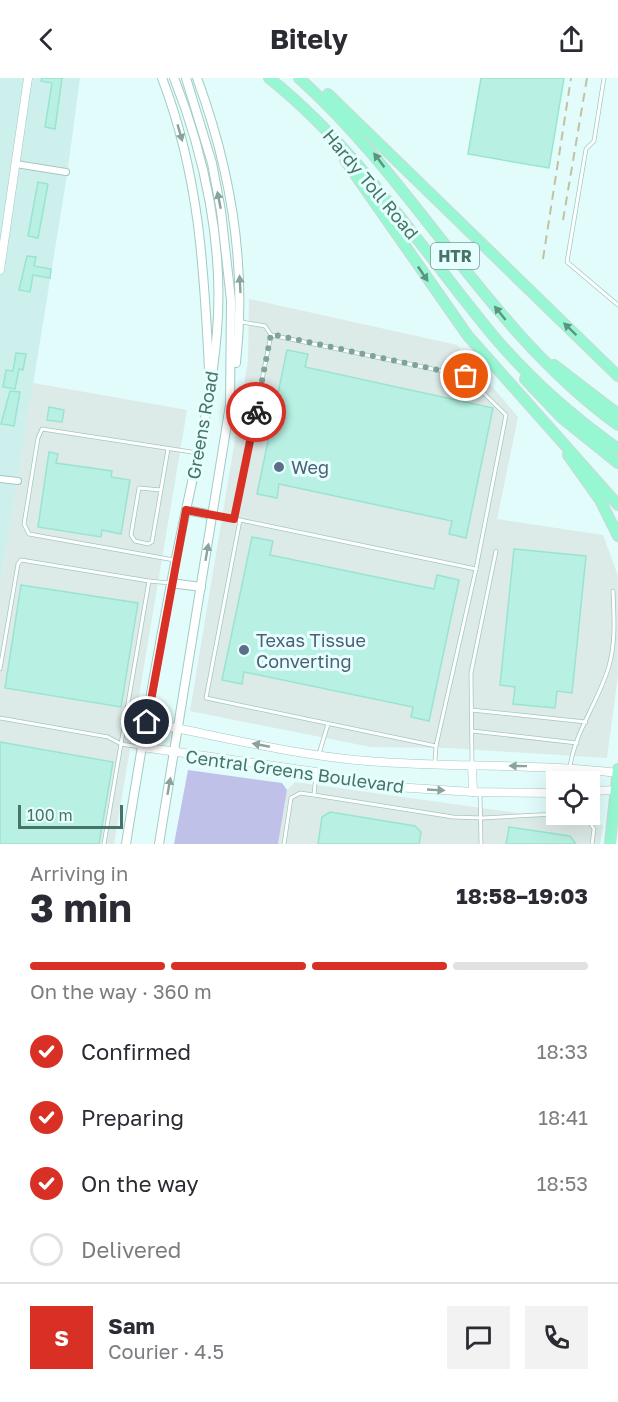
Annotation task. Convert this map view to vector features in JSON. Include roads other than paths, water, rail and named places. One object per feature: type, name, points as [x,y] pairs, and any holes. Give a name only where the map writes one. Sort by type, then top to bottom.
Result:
[{"type":"highway","name":"Hardy Toll Road","points":[[269,78],[319,122],[364,172],[497,340],[557,400],[618,448]]},
{"type":"highway","name":"Hardy Toll Road","points":[[300,78],[372,152],[521,338],[569,387],[618,425]]},
{"type":"highway","points":[[306,78],[351,117],[615,373]]},
{"type":"highway","points":[[319,122],[458,323],[532,410],[600,500],[618,536]]},
{"type":"highway","points":[[521,338],[618,414]]},
{"type":"highway","points":[[497,340],[514,366],[545,401],[579,434],[618,463]]},
{"type":"highway","points":[[532,410],[599,480],[618,505]]},
{"type":"highway","points":[[610,844],[618,772]]},
{"type":"main road","points":[[162,78],[190,170],[196,201],[210,388]]},
{"type":"main road","name":"Greens Road","points":[[159,844],[230,405],[231,300],[222,220],[212,164],[186,78]]},
{"type":"main road","points":[[197,78],[228,181],[238,244],[239,321],[230,405]]},
{"type":"main road","name":"Greens Road","points":[[126,844],[171,583],[210,388],[217,328],[215,243],[201,166],[175,79]]},
{"type":"main road","points":[[186,510],[213,515]]},
{"type":"main road","points":[[171,583],[201,587]]},
{"type":"street","points":[[0,270],[28,78]]},
{"type":"street","points":[[16,164],[66,172]]},
{"type":"street","points":[[0,479],[18,481]]},
{"type":"street","name":"Central Greens Boulevard","points":[[147,722],[319,756],[618,772]]},
{"type":"street","name":"Central Greens Boulevard","points":[[142,747],[175,754],[316,772],[364,785],[476,792],[546,793]]},
{"type":"street","points":[[316,772],[319,756]]},
{"type":"street","points":[[472,765],[476,792]]},
{"type":"street","points":[[600,791],[617,790]]},
{"type":"lane","points":[[604,78],[594,141],[586,149],[567,262],[618,305]]},
{"type":"lane","points":[[239,321],[265,326],[271,334],[466,376],[506,415],[476,568],[436,746],[435,764]]},
{"type":"lane","points":[[234,519],[271,334]]},
{"type":"lane","points":[[176,560],[29,534],[24,524],[38,438],[42,429],[198,453]]},
{"type":"lane","points":[[161,490],[139,488],[131,535],[135,541],[148,544],[152,542],[161,490],[168,449]]},
{"type":"lane","points":[[213,515],[476,568]]},
{"type":"lane","points":[[240,520],[206,698],[436,746]]},
{"type":"lane","points":[[472,765],[471,673],[496,551]]},
{"type":"lane","points":[[0,669],[18,564],[21,560],[171,583]]},
{"type":"lane","points":[[104,844],[149,581]]},
{"type":"lane","points":[[570,768],[577,742],[609,666],[614,634],[613,591]]},
{"type":"lane","points":[[471,710],[585,722]]},
{"type":"lane","points":[[0,718],[108,737],[121,744],[142,747]]},
{"type":"lane","points":[[319,756],[328,724]]},
{"type":"lane","points":[[472,731],[577,742]]},
{"type":"lane","points":[[314,795],[316,772]]},
{"type":"lane","points":[[476,792],[482,818],[482,844]]},
{"type":"lane","points":[[284,844],[291,798],[300,793],[453,817],[546,815]]},
{"type":"lane","points":[[591,825],[594,829],[592,844]]},
{"type":"railway","points":[[543,259],[571,78]]},
{"type":"railway","points":[[563,220],[587,78]]},
{"type":"place","name":"Weg","points":[[279,467]]},
{"type":"place","name":"Texas Tissue Converting","points":[[244,650]]}]
